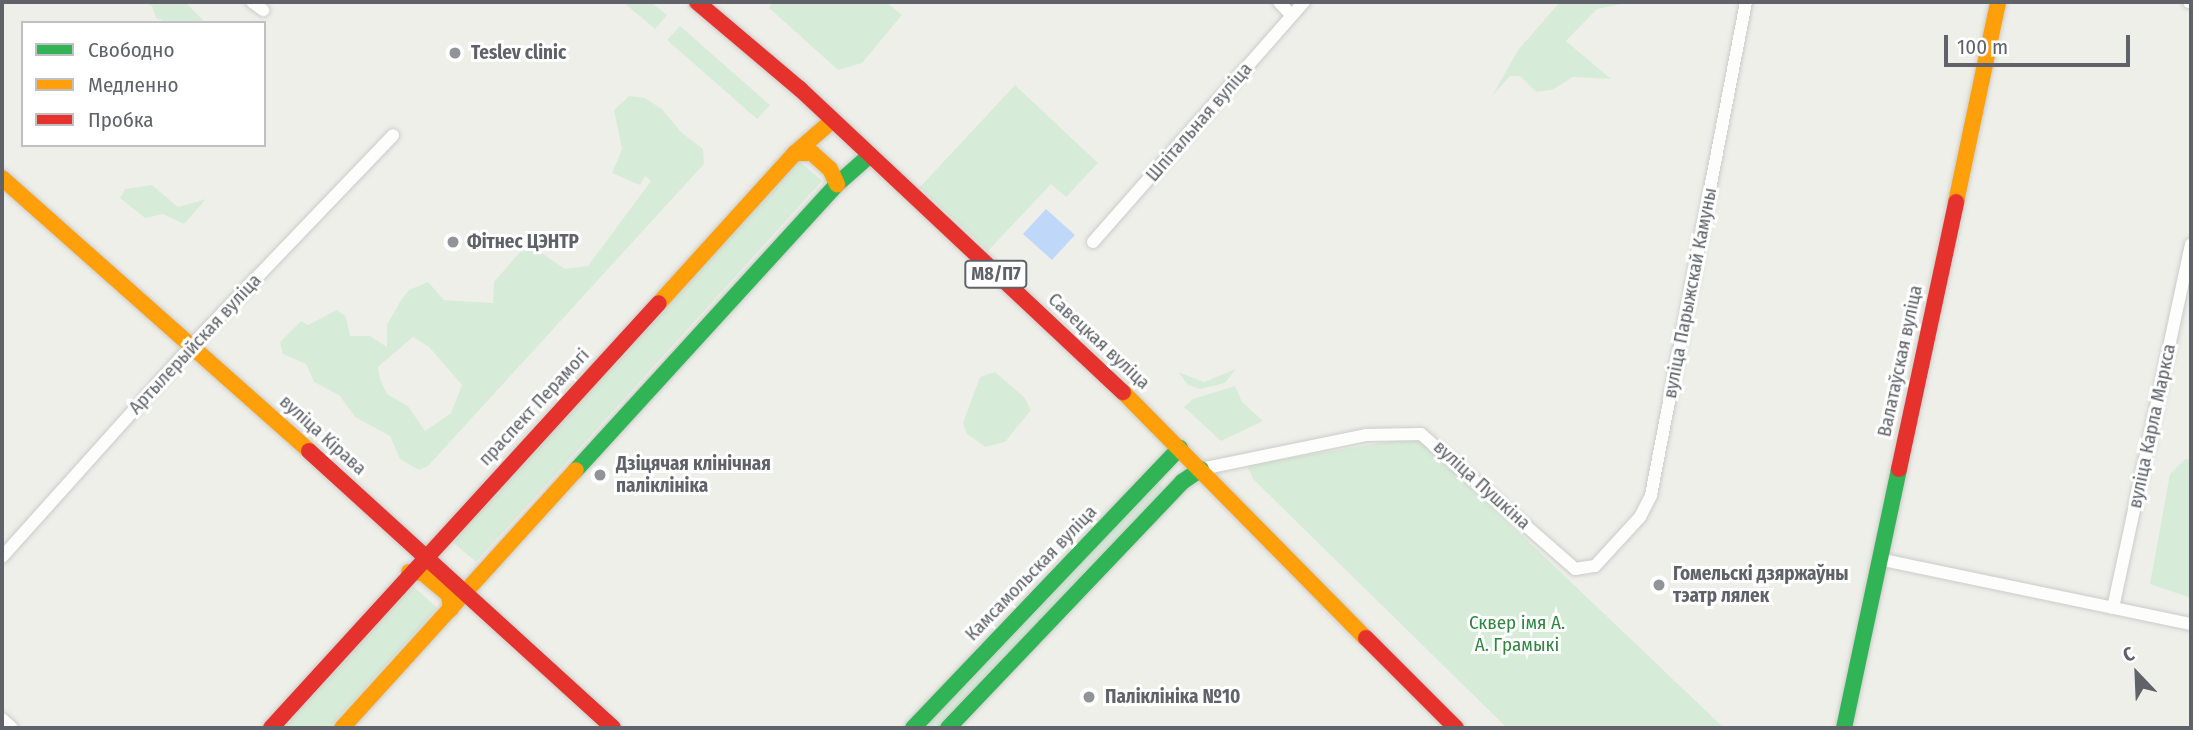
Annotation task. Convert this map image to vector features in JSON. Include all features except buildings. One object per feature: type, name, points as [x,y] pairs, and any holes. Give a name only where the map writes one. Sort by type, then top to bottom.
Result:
[{"type":"main road","name":"Савецкая вуліца","points":[[697,2],[833,120],[1091,360],[1456,728]]},
{"type":"main road","name":"Валатаўская вуліца","points":[[1844,728],[1998,2]]},
{"type":"main road","name":"праспект Перамогі","points":[[271,728],[409,572],[795,153],[833,120]]},
{"type":"main road","points":[[795,153],[812,153],[830,169],[837,184]]},
{"type":"main road","points":[[342,728],[837,184],[869,156]]},
{"type":"main road","name":"вуліца Кірава","points":[[2,178],[468,592],[613,728]]},
{"type":"main road","name":"Камсамольская вуліца","points":[[913,728],[1180,448]]},
{"type":"main road","points":[[948,728],[1174,491],[1201,469]]},
{"type":"main road","points":[[1155,474],[1174,491]]},
{"type":"main road","points":[[443,538],[447,558],[466,574],[483,576]]},
{"type":"main road","points":[[409,572],[423,573],[449,596],[451,609]]},
{"type":"main road","points":[[944,695],[963,713]]},
{"type":"street","points":[[252,2],[263,10]]},
{"type":"street","points":[[1279,2],[1291,15]]},
{"type":"street","name":"Шпітальная вуліца","points":[[1093,243],[1304,2]]},
{"type":"street","name":"вуліца Парыжскай Камуны","points":[[1595,566],[1640,517],[1651,495],[1746,2]]},
{"type":"street","name":"Артылерыйская вуліца","points":[[2,557],[191,346],[393,135]]},
{"type":"street","name":"вуліца Карла Маркса","points":[[2113,608],[2191,244]]},
{"type":"street","name":"вуліца Пушкіна","points":[[1201,469],[1366,435],[1421,434],[1575,569],[1595,566]]},
{"type":"street","name":"вуліца Пушкіна","points":[[1180,448],[1206,460],[1232,462]]},
{"type":"street","points":[[1879,559],[2191,624]]},
{"type":"street","points":[[2,719],[12,728]]},
{"type":"green space","points":[[144,2],[185,2],[204,21],[164,21],[156,18],[152,6]]},
{"type":"green space","points":[[623,2],[651,2],[667,15],[655,29]]},
{"type":"green space","points":[[773,2],[886,2],[902,15],[862,63],[838,70],[769,8]]},
{"type":"green space","points":[[1560,2],[1631,2],[1597,9],[1566,41],[1611,79],[1573,77],[1552,90],[1536,92],[1520,76],[1510,76],[1492,96],[1518,50]]},
{"type":"green space","points":[[680,26],[770,105],[757,119],[667,40]]},
{"type":"green space","points":[[1015,85],[1098,163],[1066,197],[1051,184],[988,251],[920,187]]},
{"type":"green space","points":[[629,96],[645,98],[662,109],[681,132],[703,149],[704,164],[428,466],[419,470],[400,459],[390,436],[355,417],[339,395],[314,382],[306,364],[283,354],[280,342],[301,321],[308,325],[337,310],[346,317],[350,336],[370,336],[387,347],[387,325],[401,300],[409,290],[428,282],[444,300],[493,303],[494,282],[520,252],[533,247],[565,269],[588,266],[651,181],[645,176],[640,185],[612,173],[622,149],[614,110]],"holes":[[[413,337],[429,347],[462,385],[451,413],[425,431],[408,406],[387,394],[378,367]]]},
{"type":"green space","points":[[798,160],[822,181],[476,562],[449,539]]},
{"type":"green space","points":[[152,185],[178,207],[206,199],[184,224],[163,214],[145,218],[120,198],[125,189]]},
{"type":"green space","points":[[1236,369],[1225,383],[1200,389],[1188,385],[1178,372],[1204,382]]},
{"type":"green space","points":[[995,372],[1024,397],[1031,410],[1005,442],[985,447],[967,434],[963,423],[980,377]]},
{"type":"green space","points":[[1235,386],[1242,402],[1263,421],[1221,441],[1184,407],[1193,399]]},
{"type":"green space","name":"Сквер імя А. А. Грамыкі","points":[[1405,439],[1424,442],[1724,728],[1507,728],[1253,479],[1247,465]]},
{"type":"green space","points":[[2185,459],[2191,460],[2191,598],[2150,584],[2170,474]]},
{"type":"green space","points":[[1156,481],[1165,489],[939,728],[923,728]]},
{"type":"green space","points":[[412,585],[437,608],[329,728],[283,728]]},
{"type":"water","points":[[1046,209],[1075,235],[1052,260],[1023,234]]},
{"type":"traffic: fast","points":[[576,470],[835,186],[869,156]]},
{"type":"traffic: fast","points":[[913,728],[1180,448]]},
{"type":"traffic: fast","points":[[948,728],[1182,482],[1201,469]]},
{"type":"traffic: fast","points":[[1844,728],[1899,469]]},
{"type":"traffic: slow","points":[[1956,202],[1998,2]]},
{"type":"traffic: slow","points":[[659,303],[795,153],[833,120]]},
{"type":"traffic: slow","points":[[795,153],[812,153],[830,169],[837,184]]},
{"type":"traffic: slow","points":[[2,178],[309,451]]},
{"type":"traffic: slow","points":[[1123,392],[1366,638]]},
{"type":"traffic: slow","points":[[342,728],[576,470]]},
{"type":"traffic: slow","points":[[409,572],[423,573],[449,595],[451,609]]},
{"type":"traffic: jam","points":[[697,2],[800,89],[1123,392]]},
{"type":"traffic: jam","points":[[1899,469],[1956,202]]},
{"type":"traffic: jam","points":[[271,728],[659,303]]},
{"type":"traffic: jam","points":[[309,451],[613,728]]},
{"type":"traffic: jam","points":[[1366,638],[1456,728]]},
{"type":"place","name":"Teslev clinic","points":[[455,53]]},
{"type":"place","name":"Фітнес ЦЭНТР","points":[[453,242]]},
{"type":"place","name":"Дзіцячая клінічная паліклініка","points":[[600,475]]},
{"type":"place","name":"Гомельскі дзяржаўны тэатр лялек","points":[[1659,585]]},
{"type":"place","name":"Паліклініка №10","points":[[1089,697]]}]
